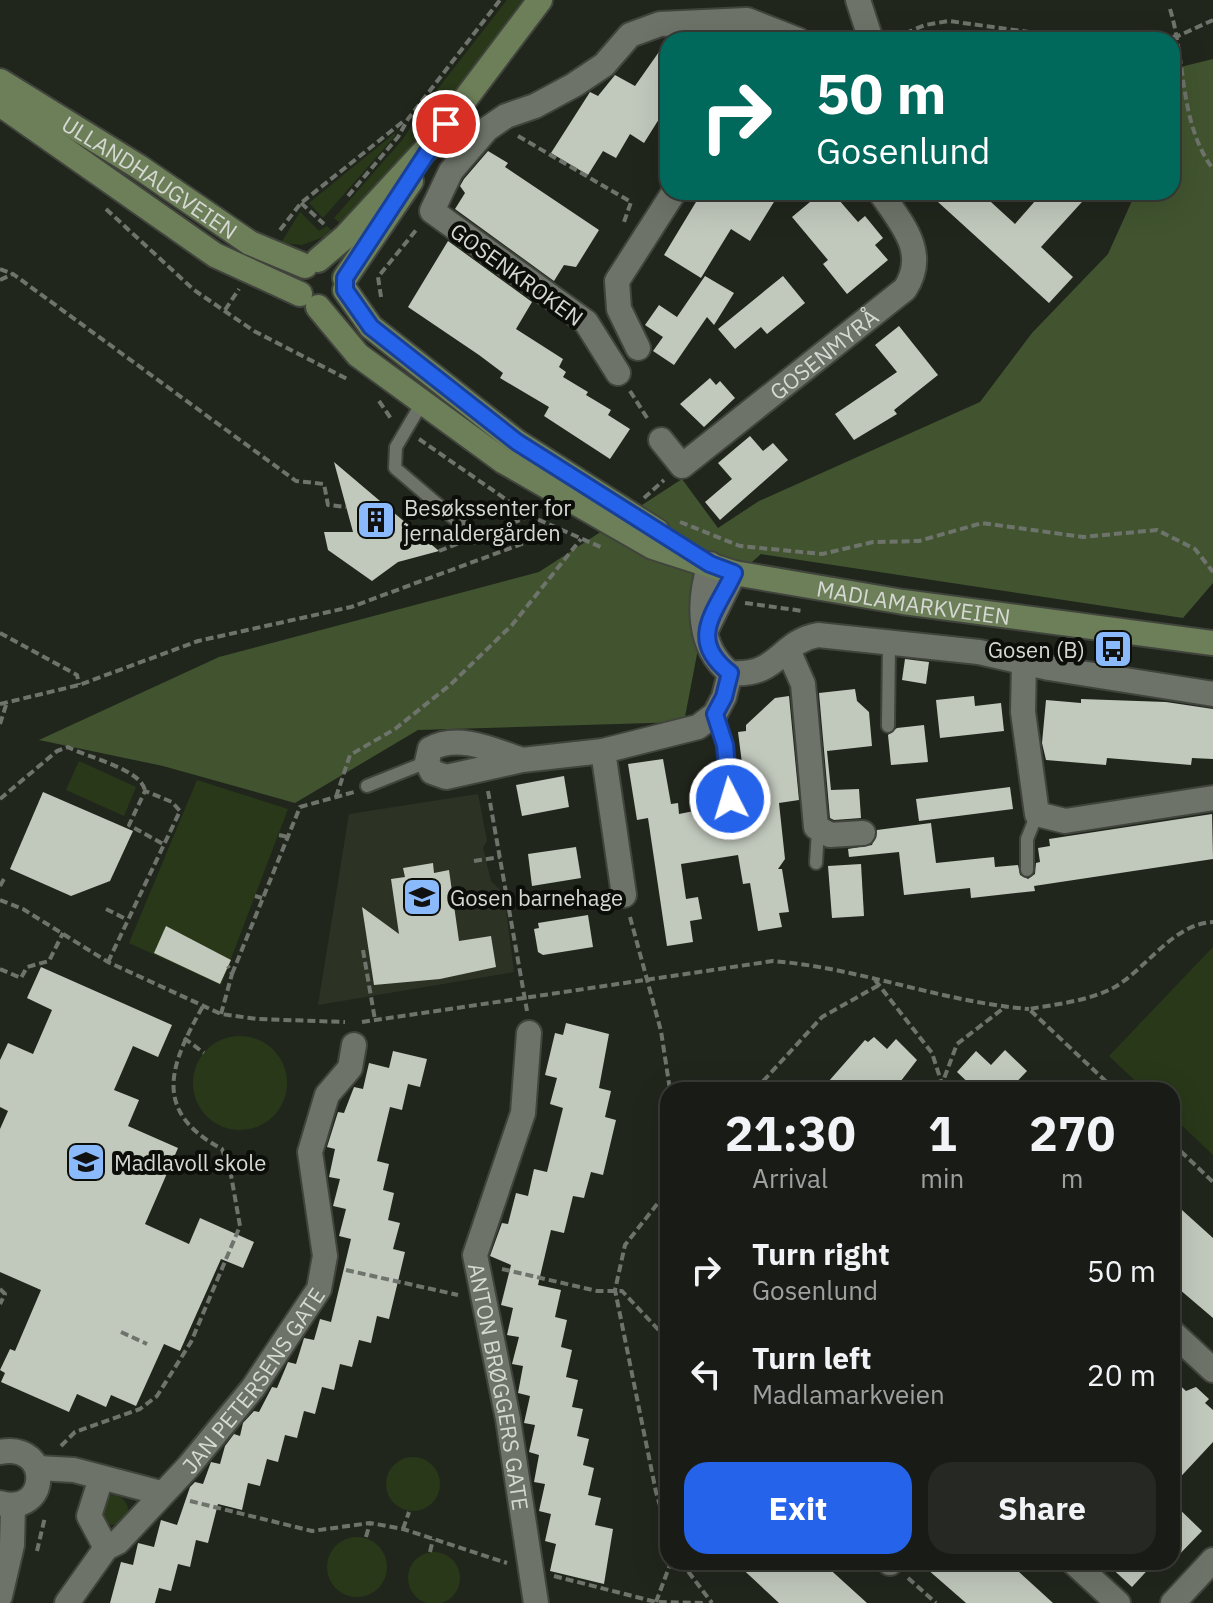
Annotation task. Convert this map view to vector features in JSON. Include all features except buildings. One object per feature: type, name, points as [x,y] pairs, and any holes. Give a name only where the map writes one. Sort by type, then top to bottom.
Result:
[{"type":"main road","points":[[432,143],[410,184],[332,305],[309,301],[298,279],[312,263],[346,236],[432,143],[541,2]]},
{"type":"main road","name":"ULLANDHAUGVEIEN","points":[[0,81],[139,167],[250,243],[312,263]]},
{"type":"main road","name":"ULLANDHAUGVEIEN","points":[[0,104],[215,255],[309,301]]},
{"type":"main road","points":[[312,263],[338,266],[345,284]]},
{"type":"main road","name":"MADLAMARKVEIEN","points":[[345,284],[371,327],[517,442],[710,564]]},
{"type":"main road","name":"MADLAMARKVEIEN","points":[[309,301],[358,355],[503,461],[653,547],[734,573],[903,602],[1213,643]]},
{"type":"street","points":[[858,0],[868,32]]},
{"type":"street","name":"GOSENKROKEN","points":[[618,373],[586,322],[432,211],[451,171],[475,140],[496,122],[574,85],[604,65],[630,35],[647,27],[747,20],[767,32]]},
{"type":"street","name":"GOSENKROKEN","points":[[638,348],[619,309],[617,281],[669,200]]},
{"type":"street","name":"GOSENMYRÅ","points":[[682,466],[905,289],[913,276],[916,255],[907,233],[885,200]]},
{"type":"street","points":[[661,440],[682,466]]},
{"type":"street","points":[[710,564],[702,590],[708,650],[730,673],[748,675],[762,670],[806,637],[818,635],[979,652],[1024,663],[1213,694]]},
{"type":"street","points":[[705,632],[734,573]]},
{"type":"street","points":[[788,650],[803,684],[808,765],[818,830],[830,835],[863,833]]},
{"type":"street","points":[[1024,663],[1024,723],[1037,814],[1065,821],[1213,798]]},
{"type":"street","points":[[522,760],[484,746],[444,741],[430,749],[427,762],[432,772],[446,777],[522,760],[603,751],[686,731],[698,727],[715,714],[724,697],[730,673]]},
{"type":"street","points":[[603,751],[624,895]]},
{"type":"street","name":"ANTON BRØGGERS GATE","points":[[529,1033],[523,1113],[475,1255],[534,1571],[536,1603]]},
{"type":"street","name":"JAN PETERSENS GATE","points":[[67,1603],[106,1548],[118,1542],[208,1443],[271,1365],[319,1289],[324,1265],[310,1152],[327,1095],[350,1068],[354,1045]]},
{"type":"street","points":[[1180,1339],[1213,1370]]},
{"type":"street","points":[[0,1451],[22,1452],[37,1468],[39,1481],[34,1493],[25,1502],[6,1504],[12,1545],[0,1596]]},
{"type":"street","points":[[37,1468],[74,1470],[161,1493]]},
{"type":"street","points":[[101,1478],[89,1516],[106,1548]]},
{"type":"street","points":[[1173,1603],[1213,1560]]},
{"type":"street","points":[[1082,1570],[1118,1603]]},
{"type":"lane","points":[[423,401],[396,447],[395,468],[476,537]]},
{"type":"lane","points":[[888,726],[889,644]]},
{"type":"lane","points":[[715,714],[725,745],[730,799]]},
{"type":"lane","points":[[367,786],[427,762]]},
{"type":"lane","points":[[1027,870],[1027,839],[1037,814]]},
{"type":"lane","points":[[816,863],[818,830]]},
{"type":"path","points":[[347,196],[398,137],[408,119],[500,0]]},
{"type":"path","points":[[1170,9],[1177,32]]},
{"type":"path","points":[[1180,35],[1213,20]]},
{"type":"path","points":[[908,32],[949,21],[1029,32]]},
{"type":"path","points":[[1180,50],[1189,114],[1195,134],[1213,169]]},
{"type":"path","points":[[274,238],[301,203],[389,130],[408,119]]},
{"type":"path","points":[[496,122],[631,202]]},
{"type":"path","points":[[301,203],[322,225],[327,220]]},
{"type":"path","points":[[103,207],[194,290],[225,310],[240,287]]},
{"type":"path","points":[[385,267],[432,211]]},
{"type":"path","points":[[0,269],[13,274],[296,481],[324,484],[328,505],[346,507]]},
{"type":"path","points":[[0,280],[13,274]]},
{"type":"path","points":[[618,373],[661,440]]},
{"type":"path","points":[[654,508],[642,501],[646,494],[682,466]]},
{"type":"path","points":[[677,520],[740,546],[822,554],[873,542],[919,541],[982,523],[1083,537],[1157,530],[1195,549],[1213,572]]},
{"type":"path","points":[[0,704],[79,685],[198,641],[351,607],[546,535],[553,524]]},
{"type":"path","points":[[336,797],[350,755],[395,729],[450,685],[512,625],[572,551],[577,539]]},
{"type":"path","points":[[0,633],[77,675],[79,685]]},
{"type":"path","points":[[0,724],[7,702]]},
{"type":"path","points":[[0,799],[57,751],[68,747],[116,766],[141,780],[145,791],[129,825],[163,844]]},
{"type":"path","points":[[485,770],[529,1033]]},
{"type":"path","points":[[221,1014],[232,974],[300,807],[367,786]]},
{"type":"path","points":[[108,962],[126,919],[142,896],[179,806],[145,791]]},
{"type":"path","points":[[279,835],[288,837]]},
{"type":"path","points":[[474,861],[500,857]]},
{"type":"path","points":[[0,886],[5,877]]},
{"type":"path","points":[[624,895],[661,1031],[669,1082]]},
{"type":"path","points":[[255,896],[262,898]]},
{"type":"path","points":[[0,900],[63,933],[108,962],[221,1014],[299,1022],[375,1020],[773,961],[810,964],[877,982],[1029,1009],[1072,1002],[1111,989],[1138,971],[1186,928],[1213,922]]},
{"type":"path","points":[[106,909],[126,919]]},
{"type":"path","points":[[0,969],[21,978],[27,967],[49,961],[63,933]]},
{"type":"path","points":[[363,950],[375,1020]]},
{"type":"path","points":[[228,966],[232,974]]},
{"type":"path","points":[[877,982],[932,1053],[941,1082]]},
{"type":"path","points":[[762,1082],[822,1017],[877,982]]},
{"type":"path","points":[[59,1448],[75,1432],[140,1409],[157,1396],[191,1342],[240,1226],[231,1175],[222,1149],[200,1137],[185,1122],[172,1097],[173,1073],[184,1038],[203,1006]]},
{"type":"path","points":[[944,1082],[957,1044],[1005,1007]]},
{"type":"path","points":[[1029,1009],[1107,1082]]},
{"type":"path","points":[[184,1038],[204,1053]]},
{"type":"path","points":[[1180,1151],[1213,1182]]},
{"type":"path","points":[[660,1200],[625,1245],[615,1290],[660,1492]]},
{"type":"path","points":[[324,1265],[454,1296],[481,1284],[498,1268],[597,1291],[622,1291],[660,1331]]},
{"type":"path","points":[[0,1289],[5,1294],[0,1304]]},
{"type":"path","points":[[121,1332],[147,1344]]},
{"type":"path","points":[[161,1493],[312,1531],[370,1523],[403,1529],[534,1571],[656,1602],[704,1603]]},
{"type":"path","points":[[403,1529],[409,1512]]},
{"type":"path","points":[[35,1556],[46,1513]]},
{"type":"path","points":[[366,1537],[370,1523]]},
{"type":"path","points":[[430,1552],[433,1539]]},
{"type":"path","points":[[656,1602],[668,1570]]},
{"type":"path","points":[[687,1570],[712,1603]]},
{"type":"path","points":[[898,1570],[936,1603]]},
{"type":"shaded area","points":[[478,794],[487,841],[483,848],[491,881],[504,894],[514,972],[318,1005],[349,814]]},
{"type":"green space","points":[[507,0],[525,0],[390,173],[342,225],[334,218],[403,139],[422,109]]},
{"type":"green space","points":[[1213,59],[1213,583],[1183,618],[761,554],[707,602],[684,722],[418,730],[295,803],[163,766],[39,740],[219,657],[539,572],[682,479],[718,528],[759,501],[980,402],[1032,333],[1108,254],[1132,200],[1180,200],[1180,67]]},
{"type":"green space","points":[[395,133],[395,136],[323,218],[309,203]]},
{"type":"green space","points":[[300,212],[319,231],[327,226],[334,233],[302,245],[281,243]]},
{"type":"green space","points":[[79,761],[136,787],[124,816],[66,790]]},
{"type":"green space","points":[[197,780],[288,809],[221,985],[129,943]]},
{"type":"green space","points":[[1213,947],[1213,1155],[1180,1124],[1180,1082],[1137,1082],[1109,1056]]},
{"type":"green space","points":[[240,1036],[258,1040],[273,1050],[283,1065],[287,1083],[283,1101],[273,1116],[258,1126],[240,1130],[222,1126],[207,1116],[197,1101],[193,1083],[197,1065],[207,1050],[222,1040]]},
{"type":"green space","points":[[413,1457],[424,1459],[432,1465],[438,1473],[438,1495],[432,1503],[424,1509],[413,1511],[402,1509],[394,1503],[388,1495],[386,1484],[388,1473],[394,1465],[402,1459]]},
{"type":"green space","points":[[113,1495],[124,1499],[128,1510],[124,1521],[113,1525],[102,1521],[98,1510],[102,1499]]},
{"type":"green space","points":[[357,1537],[369,1539],[378,1546],[385,1555],[385,1579],[378,1588],[369,1595],[357,1597],[345,1595],[336,1588],[329,1579],[327,1567],[329,1555],[336,1546],[345,1539]]},
{"type":"green space","points":[[434,1552],[452,1560],[460,1578],[452,1596],[434,1604],[416,1596],[408,1578],[416,1560]]},
{"type":"place","name":"Besøkssenter for jernaldergården","points":[[376,520]]},
{"type":"place","name":"Gosen (B)","points":[[1113,649]]},
{"type":"place","name":"Gosen barnehage","points":[[422,897]]},
{"type":"place","name":"Madlavoll skole","points":[[86,1162]]},
{"type":"route","points":[[446,124],[410,184],[345,278],[345,290],[371,327],[517,442],[710,564],[734,573],[705,632],[708,650],[717,663],[730,673],[724,697],[715,714],[725,745],[730,799]]}]
